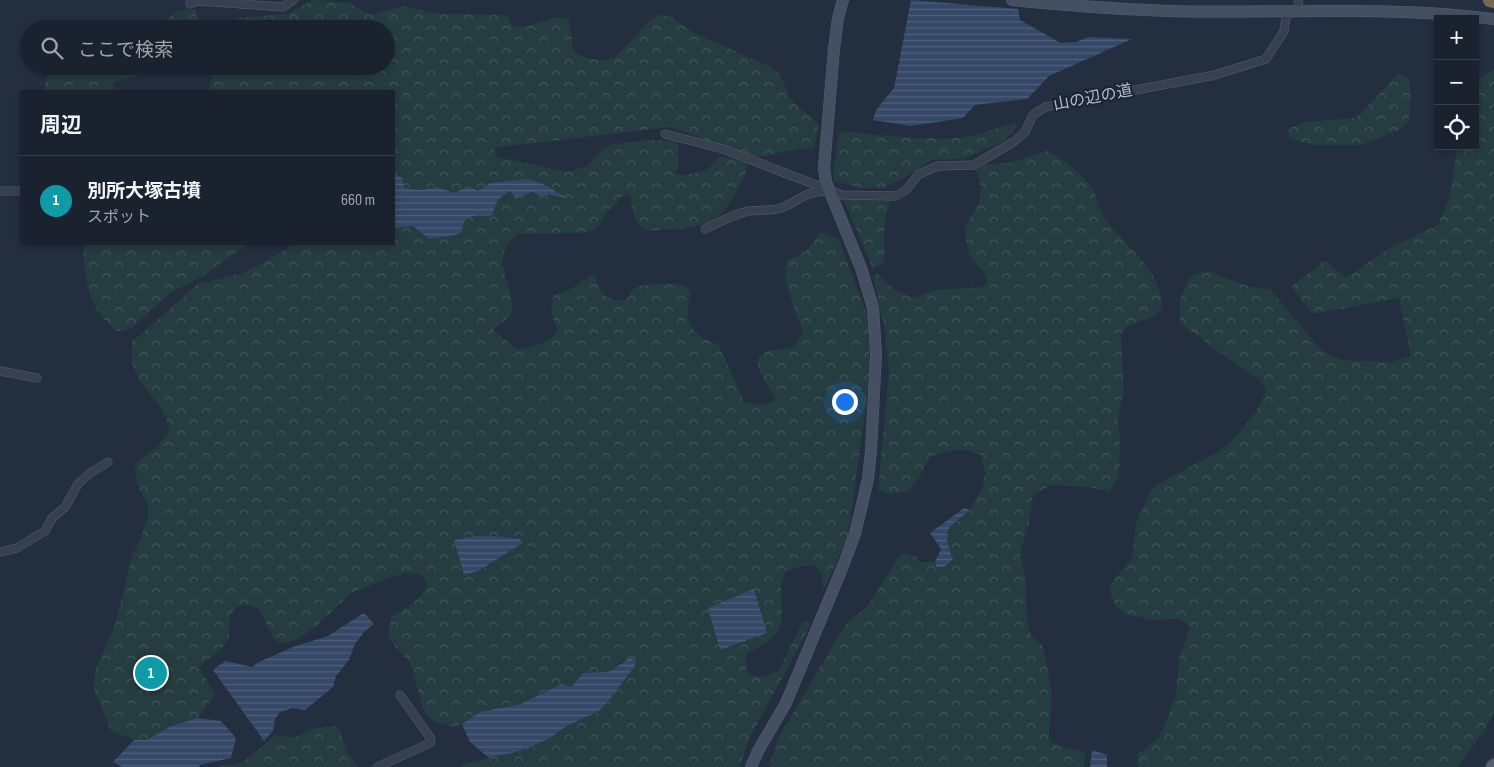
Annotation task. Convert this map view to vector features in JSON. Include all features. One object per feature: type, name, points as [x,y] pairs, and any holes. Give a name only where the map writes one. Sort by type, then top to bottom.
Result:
[{"type":"highway","points":[[1490,0],[1494,1]]},
{"type":"street","points":[[190,0],[190,4],[198,1],[283,7],[293,0]]},
{"type":"street","points":[[751,767],[786,703],[843,566],[855,534],[868,479],[876,354],[873,308],[861,268],[829,191],[824,168],[838,18],[843,0]]},
{"type":"street","points":[[1012,0],[1167,11],[1295,8],[1466,15],[1494,18]]},
{"type":"street","name":"山の辺の道","points":[[829,191],[842,195],[896,196],[906,190],[919,174],[938,166],[974,165],[1015,141],[1025,132],[1033,115],[1045,108],[1215,75],[1266,59],[1284,31],[1295,8]]},
{"type":"street","points":[[665,134],[723,149],[829,191]]},
{"type":"street","points":[[0,191],[20,191]]},
{"type":"street","points":[[705,229],[724,219],[747,211],[780,208],[815,191],[829,191]]},
{"type":"street","points":[[0,371],[37,378]]},
{"type":"street","points":[[0,552],[17,548],[45,532],[52,518],[65,507],[78,484],[90,473],[108,462]]},
{"type":"street","points":[[376,767],[430,744],[431,739],[400,695]]},
{"type":"green space","points":[[313,0],[350,3],[370,15],[403,6],[441,14],[507,15],[511,24],[516,27],[561,18],[569,20],[573,48],[576,53],[587,58],[603,60],[615,58],[650,20],[660,14],[672,17],[692,32],[771,67],[780,75],[792,101],[819,125],[814,149],[796,149],[755,157],[670,127],[494,148],[497,157],[568,172],[588,166],[603,149],[614,144],[650,140],[674,141],[678,144],[678,167],[675,173],[685,175],[707,170],[719,157],[747,163],[745,176],[727,207],[711,221],[693,227],[646,231],[636,220],[630,195],[624,195],[606,213],[598,228],[593,231],[518,234],[505,251],[503,259],[512,311],[493,330],[518,350],[547,341],[555,334],[558,330],[551,309],[554,295],[571,289],[594,273],[602,293],[609,298],[619,300],[625,300],[633,289],[645,285],[681,285],[691,292],[688,310],[694,331],[700,336],[718,344],[745,403],[762,404],[773,402],[775,397],[764,381],[758,367],[760,356],[768,351],[793,348],[803,333],[787,286],[785,267],[787,259],[803,253],[821,232],[838,239],[841,245],[867,315],[870,365],[848,537],[823,591],[822,573],[814,565],[800,566],[785,573],[781,584],[782,620],[778,631],[766,643],[746,654],[747,671],[754,676],[766,676],[779,670],[803,621],[808,621],[810,626],[749,739],[740,767],[461,767],[464,764],[520,751],[548,739],[567,726],[599,711],[635,666],[635,661],[623,661],[608,672],[583,673],[572,687],[561,684],[521,704],[480,712],[458,726],[453,727],[433,721],[424,711],[410,663],[389,639],[388,633],[392,616],[412,603],[425,590],[427,584],[421,574],[403,573],[353,592],[316,626],[297,639],[285,643],[274,640],[257,608],[246,604],[235,608],[230,618],[229,636],[224,646],[199,667],[215,694],[198,718],[171,726],[147,740],[134,740],[111,731],[94,689],[95,670],[115,625],[132,556],[148,516],[148,505],[137,484],[135,466],[159,445],[169,431],[164,413],[136,375],[132,363],[132,342],[198,284],[244,273],[287,249],[290,245],[395,245],[395,228],[413,226],[429,238],[471,215],[486,216],[498,201],[509,192],[516,190],[523,190],[542,197],[566,198],[490,183],[478,191],[469,186],[454,193],[438,187],[420,190],[404,188],[401,177],[395,175],[395,90],[210,90],[211,75],[395,75],[395,20],[238,20],[238,18],[288,14]],"holes":[[[475,536],[520,539],[523,543],[502,555],[454,540]]]},
{"type":"green space","points":[[187,9],[196,10],[198,20],[166,20],[176,12]]},
{"type":"green space","points":[[1494,69],[1494,711],[1486,728],[1458,767],[1138,767],[1137,756],[1140,751],[1143,751],[1160,736],[1176,695],[1179,659],[1190,626],[1180,619],[1150,620],[1126,614],[1116,607],[1111,597],[1110,585],[1132,558],[1136,523],[1151,490],[1160,483],[1217,452],[1235,438],[1256,412],[1266,391],[1259,379],[1180,323],[1180,299],[1189,278],[1201,272],[1212,272],[1244,285],[1271,290],[1322,351],[1343,360],[1392,362],[1411,356],[1399,298],[1313,314],[1291,287],[1325,260],[1346,278],[1388,249],[1438,225],[1450,196],[1456,150],[1479,150],[1479,78]]},
{"type":"green space","points":[[1398,74],[1409,78],[1411,96],[1407,124],[1397,131],[1362,145],[1312,145],[1289,138],[1288,130],[1304,122],[1355,118]]},
{"type":"green space","points":[[48,75],[140,75],[113,83],[114,90],[44,90]]},
{"type":"green space","points":[[1016,122],[1013,133],[998,144],[962,159],[931,160],[911,174],[884,188],[860,188],[834,181],[838,135],[842,131],[913,138],[957,138],[979,134]]},
{"type":"green space","points":[[1046,151],[1074,168],[1086,180],[1095,194],[1103,215],[1149,270],[1161,295],[1162,309],[1152,317],[1126,328],[1121,336],[1124,390],[1118,419],[1120,439],[1119,477],[1109,492],[1089,487],[1051,485],[1033,495],[1029,523],[1020,553],[1026,582],[1027,623],[1031,635],[1043,646],[1052,692],[1049,740],[1051,743],[1085,752],[1084,767],[769,767],[778,738],[842,630],[850,620],[868,606],[899,556],[904,553],[917,557],[919,562],[935,562],[936,567],[948,529],[970,510],[983,485],[985,473],[981,455],[967,450],[955,450],[930,457],[919,478],[908,492],[889,494],[878,490],[889,372],[884,325],[873,277],[877,273],[895,291],[911,297],[917,297],[933,290],[981,287],[986,285],[986,276],[969,254],[965,233],[965,228],[979,202],[981,194],[976,170],[986,164],[1010,163]]},
{"type":"green space","points":[[845,197],[891,199],[884,230],[885,262],[873,269],[844,201]]},
{"type":"green space","points":[[84,245],[247,245],[207,273],[169,294],[128,330],[116,331],[99,313],[90,294],[84,261]]},
{"type":"green space","points":[[336,726],[340,730],[347,752],[359,767],[217,767],[243,762],[276,735],[293,738],[314,728]]},
{"type":"water","points":[[911,0],[1018,9],[1020,20],[1061,43],[1076,42],[1088,37],[1132,39],[1049,76],[1027,99],[975,105],[963,118],[911,126],[873,120],[876,110],[894,88]]},
{"type":"water","points":[[395,175],[402,177],[404,188],[420,190],[438,187],[454,193],[469,186],[478,191],[490,183],[528,179],[545,185],[567,198],[549,195],[542,197],[532,192],[516,198],[510,191],[498,200],[493,215],[475,216],[464,220],[462,232],[452,236],[429,239],[413,226],[395,228]]},
{"type":"water","points":[[964,508],[970,510],[948,530],[947,541],[953,559],[944,567],[936,567],[935,562],[941,549],[930,533]]},
{"type":"water","points":[[475,536],[520,539],[523,543],[478,571],[464,575],[454,540]]},
{"type":"water","points":[[754,589],[767,633],[720,650],[708,608]]},
{"type":"water","points":[[364,613],[374,624],[364,632],[355,644],[349,660],[336,676],[333,687],[305,710],[292,708],[280,712],[275,719],[273,731],[264,741],[213,670],[225,661],[252,667],[293,647],[328,636]]},
{"type":"water","points":[[630,658],[635,661],[635,666],[599,711],[567,726],[548,739],[520,751],[489,758],[470,742],[462,724],[480,712],[521,704],[561,684],[572,687],[583,673],[608,672]]},
{"type":"water","points":[[198,718],[221,721],[236,738],[231,758],[200,765],[199,767],[122,767],[113,762],[134,740],[147,740],[171,726]]},
{"type":"water","points":[[1092,750],[1107,755],[1107,767],[1090,767]]},
{"type":"place","name":"別所大塚古墳","points":[[151,673]]}]
